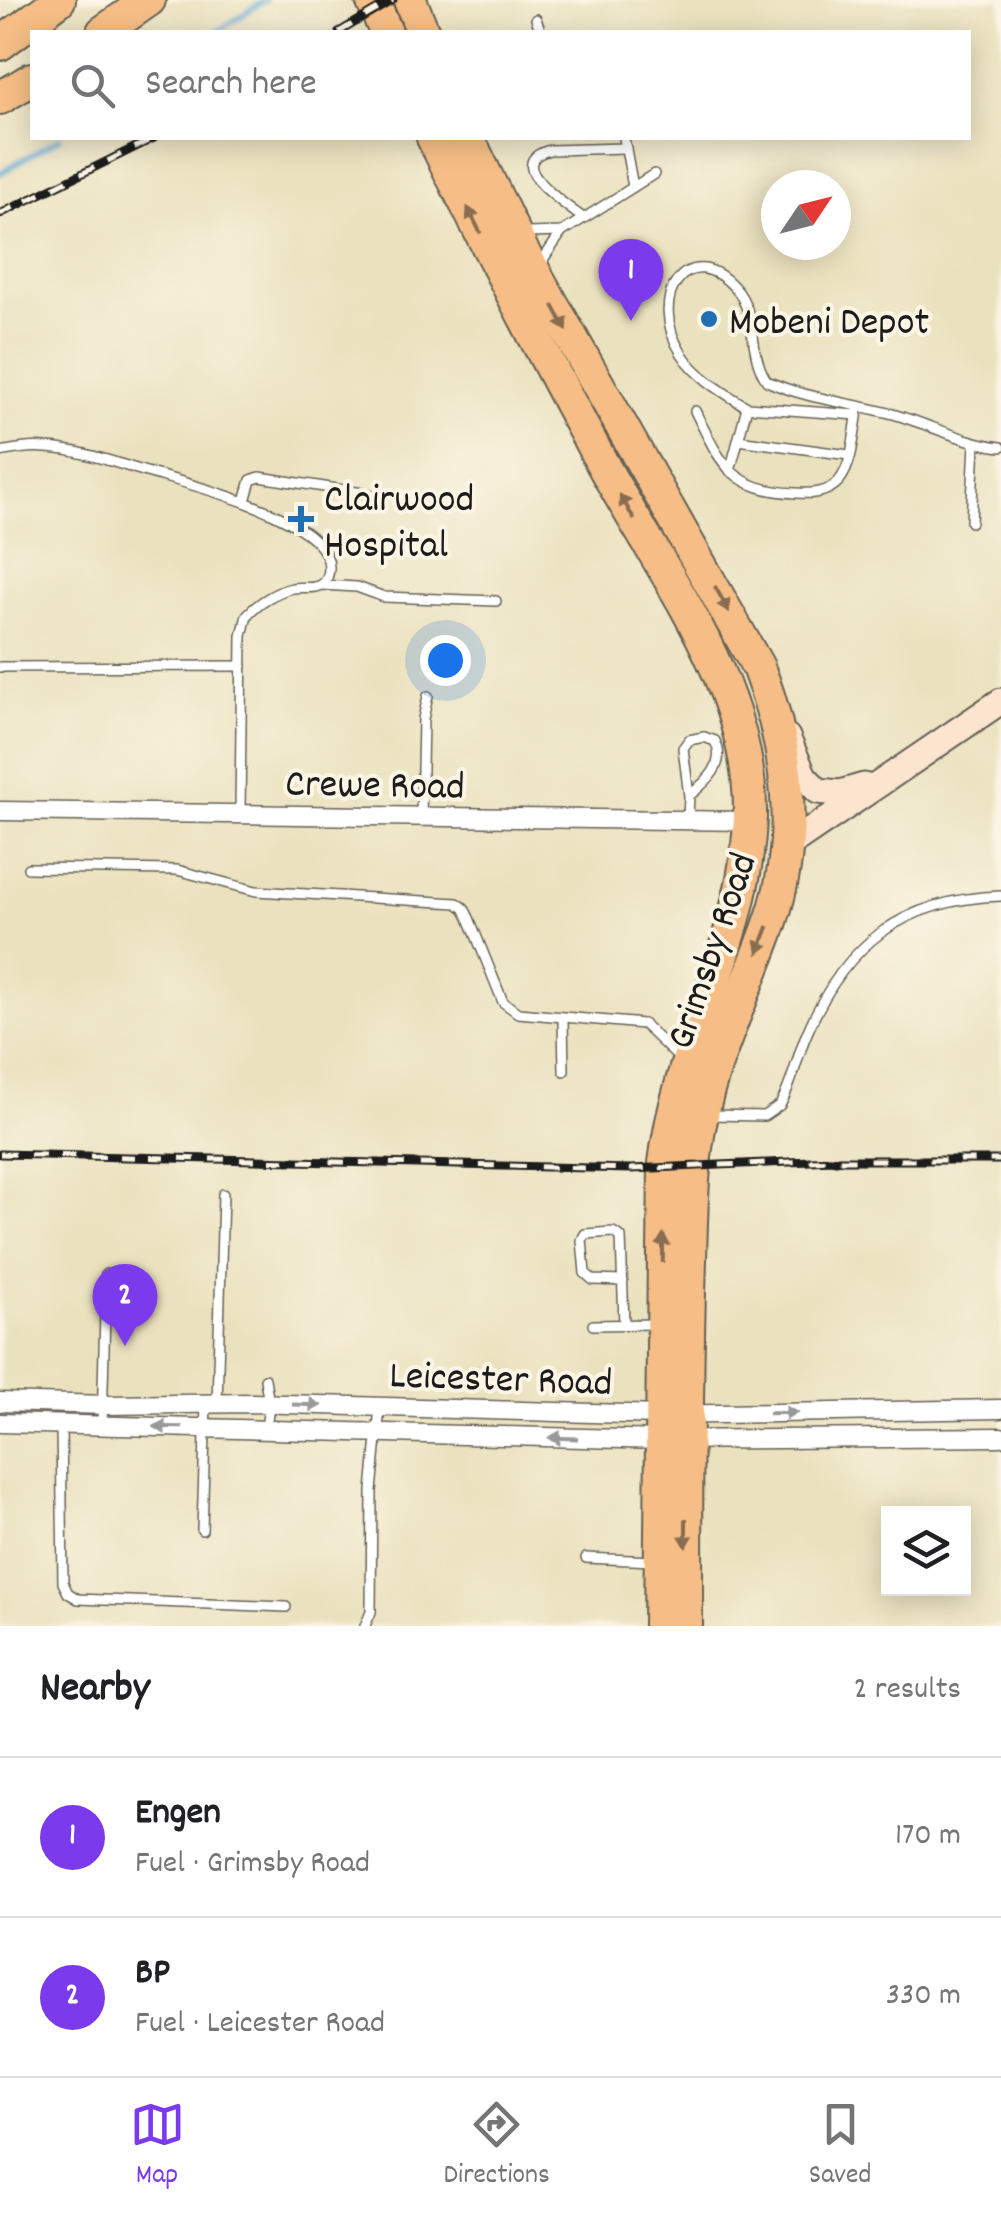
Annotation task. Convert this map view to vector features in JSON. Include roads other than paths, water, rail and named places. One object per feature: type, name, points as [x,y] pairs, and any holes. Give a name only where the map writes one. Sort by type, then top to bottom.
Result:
[{"type":"highway","points":[[0,44],[60,0]]},
{"type":"highway","points":[[106,30],[148,0]]},
{"type":"highway","points":[[372,0],[385,30]]},
{"type":"highway","points":[[410,0],[423,30]]},
{"type":"highway","points":[[0,98],[30,80]]},
{"type":"highway","name":"Grimsby Road","points":[[434,140],[562,387],[720,675],[750,778],[747,859],[740,893],[686,1064],[692,1191],[660,1562],[660,1626]]},
{"type":"highway","name":"Grimsby Road","points":[[469,140],[540,282],[758,666],[775,710],[785,766],[788,846],[772,918],[710,1078],[687,1112],[665,1163],[662,1324],[686,1626]]},
{"type":"street","points":[[788,846],[1001,701]]},
{"type":"street","points":[[775,710],[804,776],[818,791],[840,793],[885,779]]},
{"type":"street","name":"Crewe Road","points":[[0,811],[750,820]]},
{"type":"street","name":"Leicester Road","points":[[0,1402],[380,1407],[673,1427],[924,1439],[1001,1438]]},
{"type":"street","name":"Leicester Road","points":[[0,1423],[378,1433],[673,1427],[1001,1410]]},
{"type":"street","points":[[924,1411],[924,1439]]},
{"type":"lane","points":[[536,19],[541,30]]},
{"type":"lane","points":[[584,218],[538,182],[532,171],[539,153],[625,143],[633,187]]},
{"type":"lane","points":[[540,282],[544,258],[562,232],[654,174]]},
{"type":"lane","points":[[506,219],[528,233],[562,232]]},
{"type":"lane","points":[[858,411],[767,382],[739,293],[711,271],[694,269],[684,274],[669,293],[666,314],[670,330],[698,374],[746,408],[892,414],[975,444],[1001,447]]},
{"type":"lane","points":[[730,471],[746,408]]},
{"type":"lane","points":[[696,411],[730,471],[751,486],[815,493],[836,484],[849,455],[858,411]]},
{"type":"lane","points":[[738,440],[849,455]]},
{"type":"lane","points":[[971,522],[975,444]]},
{"type":"lane","points":[[0,452],[46,448],[74,451],[245,501],[292,524],[322,547],[330,564],[321,584],[294,588],[246,615],[240,815]]},
{"type":"lane","points":[[245,501],[252,480],[260,477],[369,494]]},
{"type":"lane","points":[[321,584],[357,588],[384,597],[496,600]]},
{"type":"lane","points":[[0,667],[242,666]]},
{"type":"lane","points":[[422,818],[423,719],[428,696]]},
{"type":"lane","points":[[688,818],[682,748],[689,740],[704,737],[715,741],[720,756],[708,779],[689,796]]},
{"type":"lane","points":[[28,868],[177,870],[256,891],[456,903],[469,918],[503,1002],[518,1013],[643,1024],[686,1064]]},
{"type":"lane","points":[[687,1112],[764,1116],[780,1105],[826,991],[848,962],[881,931],[914,912],[951,900],[1001,896]]},
{"type":"lane","points":[[563,1018],[564,1071]]},
{"type":"lane","points":[[202,1530],[224,1194]]},
{"type":"lane","points":[[623,1281],[593,1280],[585,1273],[584,1234],[618,1233],[623,1281],[624,1324]]},
{"type":"lane","points":[[102,1426],[106,1274]]},
{"type":"lane","points":[[593,1324],[662,1324]]},
{"type":"lane","points":[[265,1379],[270,1404],[266,1430]]},
{"type":"lane","points":[[364,1626],[370,1612],[372,1491],[380,1407]]},
{"type":"lane","points":[[61,1425],[62,1583],[68,1593],[78,1600],[286,1607]]},
{"type":"lane","points":[[586,1558],[660,1562]]},
{"type":"waterway","points":[[220,30],[265,0]]},
{"type":"waterway","points":[[0,173],[57,140]]},
{"type":"railway","points":[[342,30],[393,0]]},
{"type":"railway","points":[[0,214],[150,140]]},
{"type":"railway","points":[[0,1154],[631,1169],[833,1160],[1001,1160]]},
{"type":"place","name":"Mobeni Depot","points":[[709,319]]},
{"type":"place","name":"Engen","points":[[631,321]]},
{"type":"place","name":"Clairwood Hospital","points":[[301,519]]},
{"type":"place","name":"BP","points":[[125,1346]]}]
